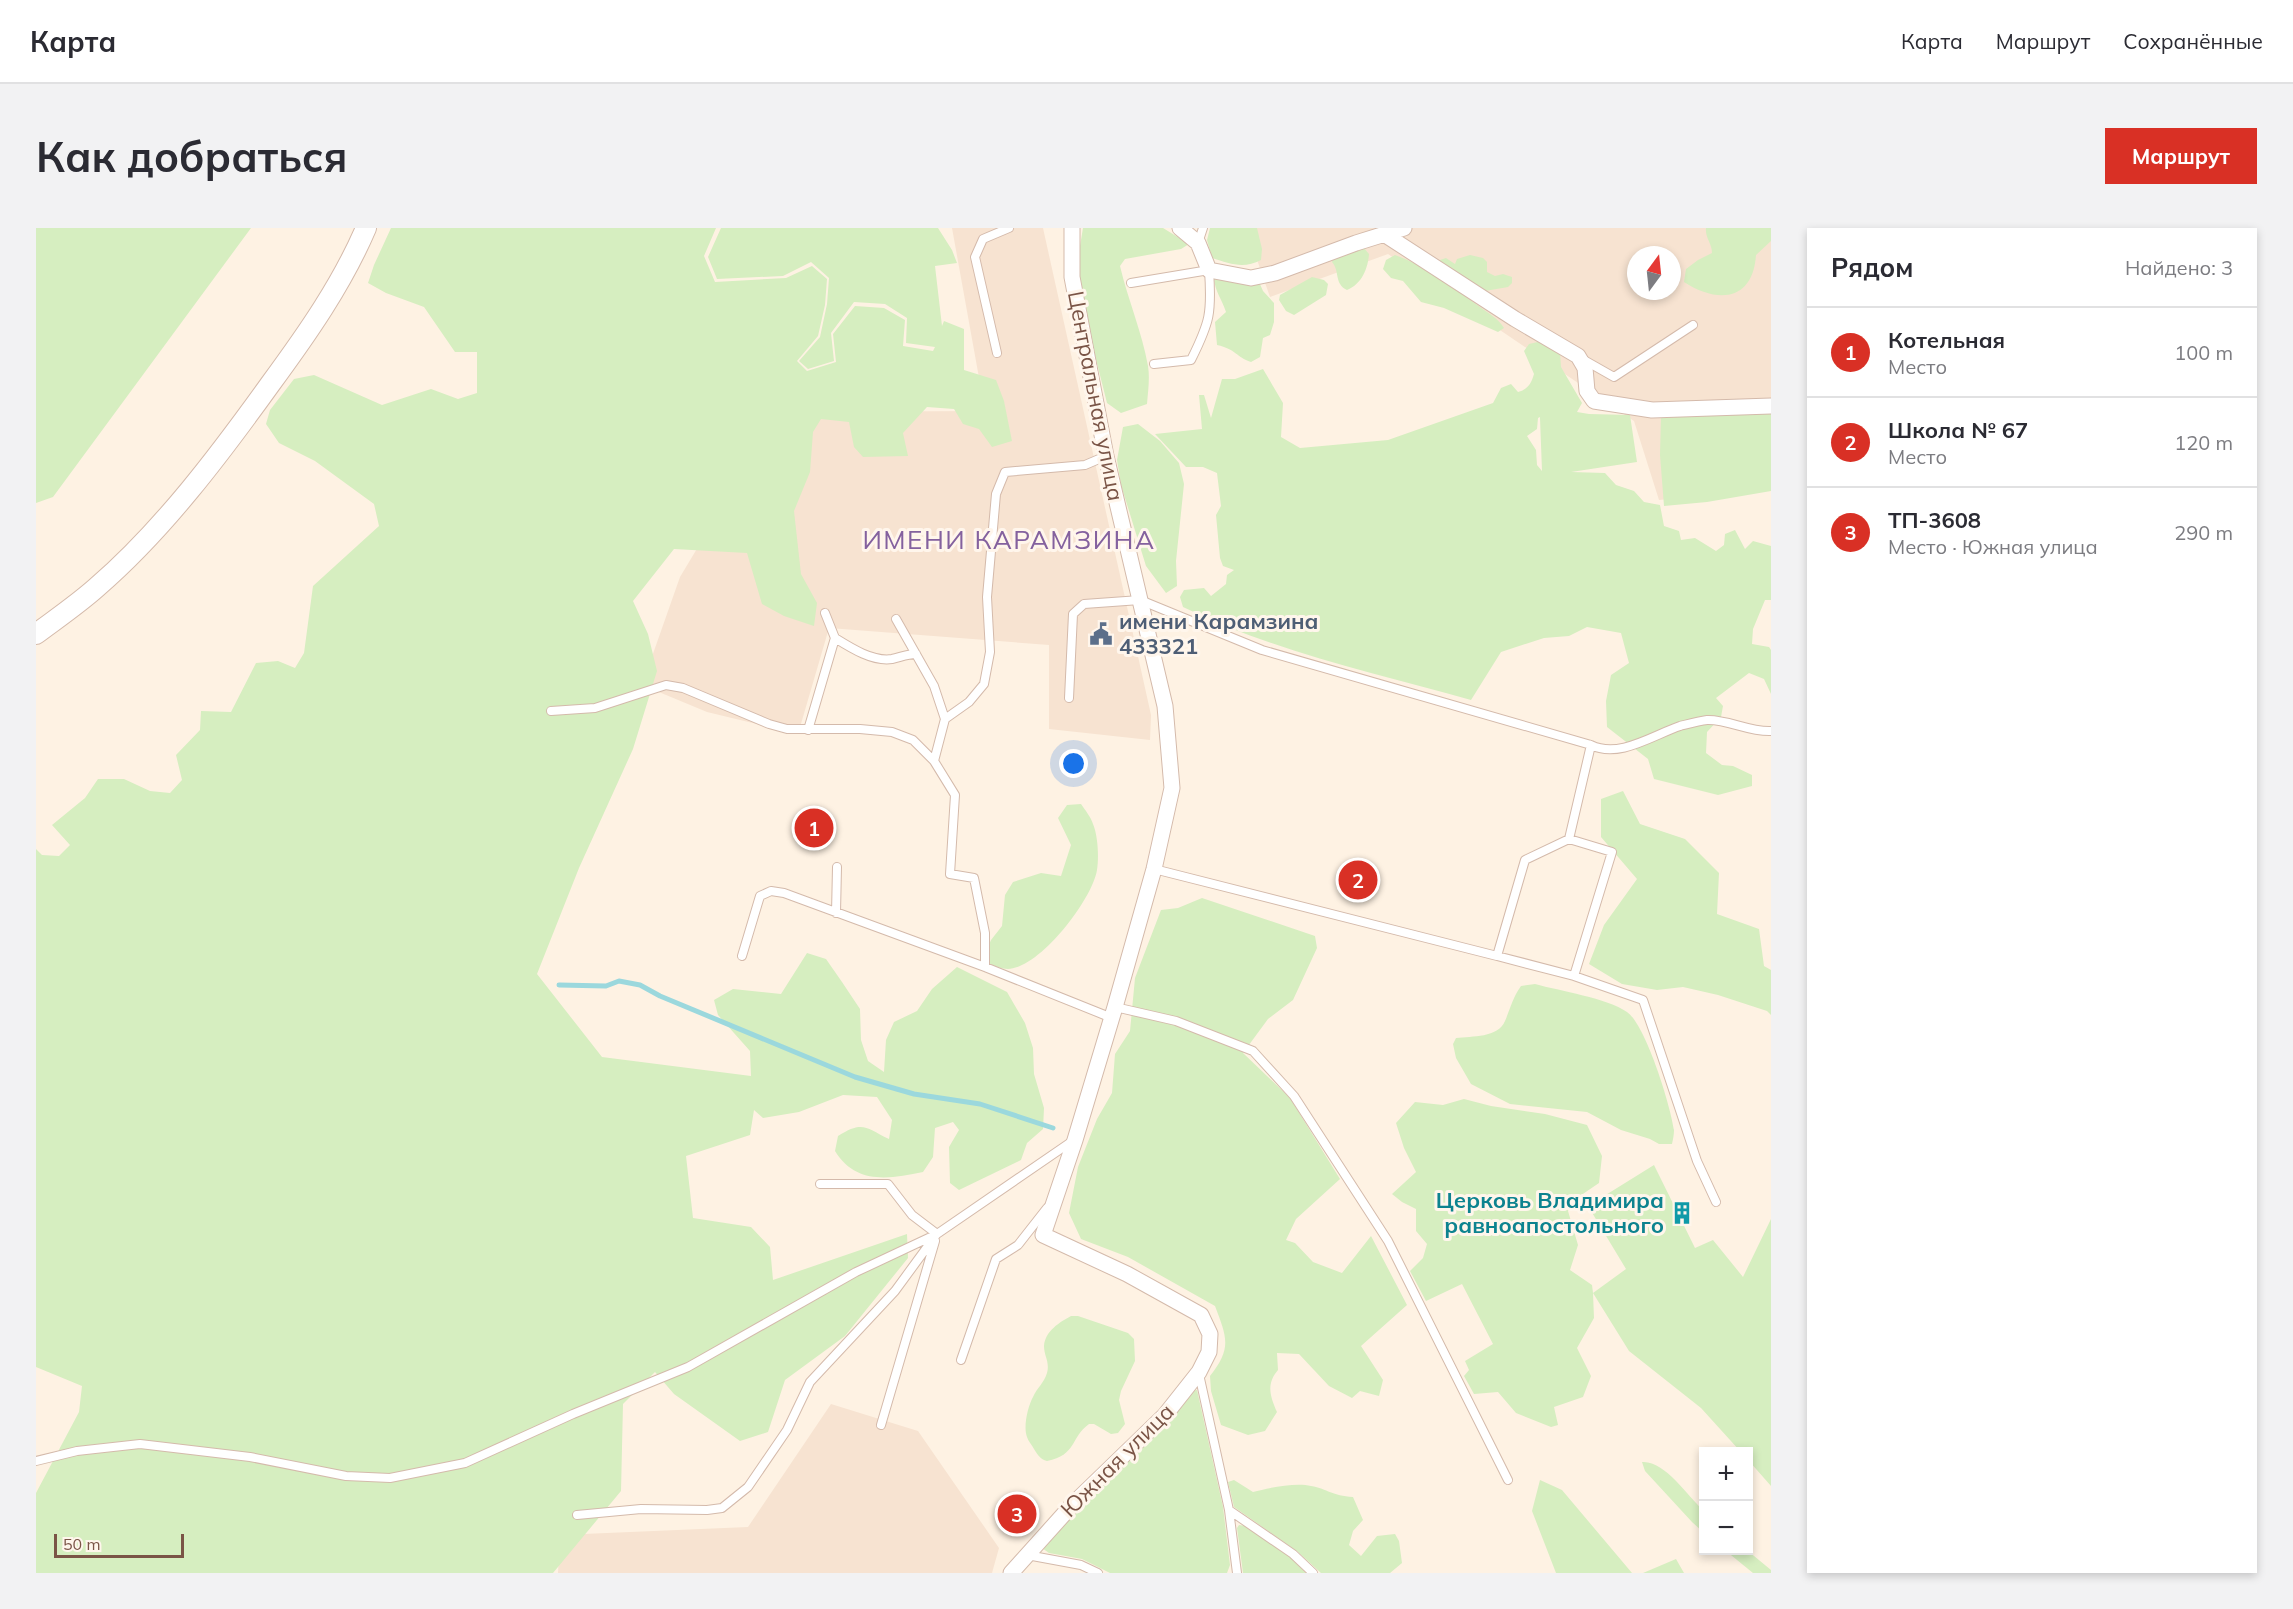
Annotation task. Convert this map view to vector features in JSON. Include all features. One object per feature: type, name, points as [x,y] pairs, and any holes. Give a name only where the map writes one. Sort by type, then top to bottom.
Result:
[{"type":"street","points":[[36,634],[98,587],[158,527],[235,433],[309,329],[352,261],[366,228]]},
{"type":"street","name":"Центральная улица","points":[[1054,1200],[1114,1013],[1154,870],[1172,788],[1165,706],[1106,456],[1072,277],[1072,228]]},
{"type":"street","points":[[1180,228],[1198,243],[1209,270],[1251,278],[1275,273],[1356,235],[1384,234],[1404,228]]},
{"type":"street","points":[[1384,234],[1515,319],[1578,356],[1584,368],[1587,391],[1594,401],[1652,410],[1771,406]]},
{"type":"street","name":"Южная улица","points":[[1011,1573],[1073,1504],[1165,1415],[1199,1372],[1209,1352],[1210,1334],[1201,1315],[1127,1274],[1043,1235],[1054,1200]]},
{"type":"lane","points":[[997,353],[975,257],[983,239],[1009,228]]},
{"type":"lane","points":[[1198,243],[1203,228]]},
{"type":"lane","points":[[1131,283],[1209,270],[1211,305],[1209,321],[1191,360],[1154,364]]},
{"type":"lane","points":[[1578,356],[1614,377],[1693,325]]},
{"type":"lane","points":[[945,719],[969,702],[984,684],[990,652],[987,597],[996,494],[1005,472],[1085,465],[1106,456]]},
{"type":"lane","points":[[1069,698],[1073,614],[1084,604],[1140,600],[1262,650],[1600,749],[1615,749],[1680,726],[1708,720],[1759,732],[1771,731]]},
{"type":"lane","points":[[825,613],[835,638],[853,649],[891,659],[916,654]]},
{"type":"lane","points":[[896,619],[934,687],[945,719],[934,761]]},
{"type":"lane","points":[[808,730],[835,638]]},
{"type":"lane","points":[[551,711],[595,708],[666,685],[683,688],[769,724],[787,729],[860,729],[892,732],[913,740],[934,761],[955,795],[950,874],[974,879],[985,933],[985,967]]},
{"type":"lane","points":[[1569,839],[1591,745]]},
{"type":"lane","points":[[1497,956],[1524,860],[1569,839],[1612,852],[1575,976]]},
{"type":"lane","points":[[836,913],[837,867]]},
{"type":"lane","points":[[1154,870],[1575,976],[1643,1000],[1697,1161],[1716,1202]]},
{"type":"lane","points":[[742,956],[760,896],[771,891],[784,893],[1114,1013],[1176,1021],[1253,1051],[1294,1096],[1388,1241],[1508,1480]]},
{"type":"lane","points":[[36,1461],[77,1450],[140,1444],[250,1457],[346,1476],[390,1478],[465,1463],[573,1414],[688,1367],[856,1272],[937,1234],[1075,1140]]},
{"type":"lane","points":[[820,1184],[888,1184],[912,1215],[937,1234]]},
{"type":"lane","points":[[961,1360],[996,1259],[1018,1245],[1054,1200]]},
{"type":"lane","points":[[881,1425],[937,1234]]},
{"type":"lane","points":[[577,1515],[641,1509],[707,1510],[722,1508],[734,1499],[748,1487],[787,1430],[810,1382],[895,1291],[937,1234]]},
{"type":"lane","points":[[1199,1372],[1229,1510],[1237,1573]]},
{"type":"lane","points":[[1229,1510],[1293,1554],[1313,1573]]},
{"type":"lane","points":[[1026,1555],[1081,1565],[1098,1573]]},
{"type":"shaded area","points":[[952,228],[1043,228],[1151,715],[1150,740],[1049,729],[1049,645],[829,628],[798,734],[707,712],[642,685],[680,577],[779,412],[985,411]]},
{"type":"shaded area","points":[[1246,228],[1771,228],[1771,489],[1659,500],[1634,421],[1388,254],[1270,297]]},
{"type":"shaded area","points":[[831,1404],[918,1431],[999,1548],[992,1573],[558,1573],[560,1535],[748,1527]]},
{"type":"green space","points":[[36,228],[251,228],[53,497],[36,503]]},
{"type":"green space","points":[[391,228],[716,228],[704,256],[715,282],[786,278],[812,266],[827,279],[825,305],[818,336],[797,361],[807,371],[836,362],[833,334],[855,306],[884,308],[905,320],[903,346],[933,351],[935,347],[906,343],[907,318],[885,304],[854,302],[831,333],[834,361],[808,369],[799,361],[820,337],[827,304],[829,278],[811,262],[783,276],[717,279],[708,257],[721,228],[938,228],[952,250],[957,263],[935,266],[942,326],[944,321],[964,329],[964,370],[996,380],[1004,401],[1012,441],[992,447],[979,429],[963,424],[954,409],[927,407],[903,433],[908,456],[863,457],[854,447],[849,422],[821,419],[813,432],[810,472],[794,511],[801,574],[817,603],[814,626],[784,616],[762,604],[747,553],[674,549],[633,601],[648,634],[657,671],[633,749],[579,868],[537,974],[602,1057],[751,1076],[750,1051],[718,1015],[714,1000],[733,989],[781,994],[807,953],[826,959],[860,1009],[861,1040],[868,1061],[884,1072],[886,1040],[894,1022],[917,1011],[932,989],[957,967],[1007,992],[1025,1023],[1033,1048],[1034,1074],[1044,1108],[1043,1129],[1027,1143],[1021,1160],[959,1190],[950,1183],[949,1147],[959,1130],[953,1122],[935,1128],[933,1157],[923,1172],[874,1177],[853,1170],[843,1162],[835,1151],[838,1136],[846,1131],[864,1127],[889,1139],[892,1120],[877,1097],[843,1095],[799,1112],[763,1118],[754,1110],[750,1135],[686,1156],[693,1218],[751,1227],[770,1247],[773,1280],[907,1234],[908,1258],[845,1336],[785,1380],[768,1432],[740,1441],[674,1394],[655,1372],[623,1404],[621,1491],[553,1573],[36,1573],[36,1493],[79,1412],[82,1386],[36,1367],[36,849],[42,855],[59,856],[70,845],[52,825],[85,798],[98,779],[124,779],[150,791],[170,793],[182,780],[176,755],[200,730],[201,711],[231,712],[256,663],[278,661],[295,668],[304,653],[313,586],[379,526],[374,504],[315,461],[279,443],[266,424],[270,410],[294,379],[314,375],[382,405],[431,389],[458,399],[477,393],[477,352],[455,352],[424,307],[386,293],[368,283]]},
{"type":"green space","points":[[1083,228],[1163,228],[1189,244],[1181,249],[1125,259],[1120,266],[1142,341],[1149,375],[1147,404],[1121,413],[1107,403],[1075,276]]},
{"type":"green space","points":[[1210,228],[1257,228],[1262,249],[1261,260],[1243,265],[1212,258],[1207,240]]},
{"type":"green space","points":[[1706,228],[1771,228],[1771,241],[1756,255],[1748,282],[1741,290],[1732,294],[1709,294],[1684,282],[1686,269],[1712,253]]},
{"type":"green space","points":[[1363,247],[1369,254],[1366,270],[1357,284],[1347,290],[1340,284],[1332,262],[1334,255]]},
{"type":"green space","points":[[1395,255],[1439,278],[1493,316],[1504,328],[1498,332],[1444,308],[1421,302],[1403,281],[1391,278],[1383,269],[1386,260]]},
{"type":"green space","points":[[1470,255],[1483,258],[1487,262],[1487,272],[1495,276],[1503,274],[1512,277],[1512,283],[1508,287],[1485,291],[1440,265],[1440,260],[1446,258],[1455,264],[1457,259]]},
{"type":"green space","points":[[1312,277],[1324,280],[1328,284],[1326,295],[1294,315],[1286,311],[1279,300],[1280,295]]},
{"type":"green space","points":[[1214,278],[1259,282],[1263,291],[1274,303],[1274,322],[1270,335],[1263,338],[1260,357],[1251,362],[1217,345],[1215,322],[1226,312]]},
{"type":"green space","points":[[1538,342],[1560,352],[1561,367],[1582,403],[1577,412],[1630,415],[1637,462],[1571,472],[1605,473],[1616,485],[1634,491],[1644,502],[1660,505],[1664,526],[1679,531],[1681,540],[1695,538],[1716,551],[1724,545],[1725,534],[1735,530],[1745,549],[1753,541],[1771,546],[1771,600],[1765,600],[1753,629],[1752,644],[1769,647],[1771,650],[1771,694],[1764,679],[1749,673],[1716,698],[1723,706],[1721,717],[1707,732],[1706,753],[1722,765],[1733,766],[1752,775],[1752,786],[1718,795],[1654,779],[1648,759],[1607,727],[1606,701],[1611,675],[1629,663],[1621,633],[1587,627],[1569,636],[1544,638],[1501,652],[1471,700],[1288,649],[1217,623],[1183,607],[1180,597],[1184,590],[1204,588],[1211,596],[1226,584],[1227,575],[1234,570],[1223,566],[1220,558],[1216,515],[1221,506],[1217,473],[1203,467],[1186,467],[1155,434],[1202,429],[1199,395],[1204,395],[1211,418],[1222,379],[1235,379],[1263,369],[1283,403],[1281,437],[1300,448],[1388,440],[1493,403],[1501,388],[1511,384],[1518,392],[1527,388],[1534,374],[1524,351],[1529,344]],"holes":[[[1540,417],[1542,471],[1537,465],[1536,450],[1527,436],[1537,429]]]},
{"type":"green space","points":[[1771,411],[1771,491],[1707,502],[1664,506],[1660,455],[1661,415]]},
{"type":"green space","points":[[1138,424],[1160,441],[1179,463],[1184,484],[1176,561],[1177,586],[1166,593],[1146,566],[1121,485],[1117,460],[1123,427]]},
{"type":"green space","points":[[1623,791],[1640,824],[1685,839],[1719,873],[1717,914],[1759,929],[1764,966],[1771,970],[1771,1015],[1767,1011],[1718,995],[1683,987],[1657,990],[1622,984],[1589,964],[1604,925],[1637,879],[1601,837],[1601,799]]},
{"type":"green space","points":[[1081,804],[1093,824],[1098,853],[1097,870],[1085,898],[1063,930],[1035,957],[1021,966],[1008,969],[990,964],[988,947],[1002,926],[1005,895],[1013,882],[1041,873],[1061,876],[1071,845],[1058,818],[1067,805]]},
{"type":"green space","points":[[1202,898],[1315,936],[1317,948],[1293,1000],[1268,1019],[1243,1053],[1290,1098],[1340,1179],[1296,1219],[1286,1240],[1295,1243],[1313,1262],[1342,1273],[1371,1236],[1407,1305],[1361,1346],[1383,1380],[1379,1396],[1360,1391],[1352,1398],[1329,1386],[1299,1354],[1277,1353],[1278,1370],[1272,1380],[1270,1390],[1277,1412],[1265,1431],[1248,1435],[1221,1425],[1211,1391],[1210,1376],[1222,1358],[1225,1343],[1215,1306],[1128,1257],[1081,1239],[1069,1213],[1078,1167],[1097,1119],[1112,1093],[1115,1054],[1130,1031],[1135,978],[1161,910],[1178,908]]},
{"type":"green space","points":[[1535,984],[1608,1003],[1627,1012],[1634,1020],[1642,1033],[1663,1086],[1674,1130],[1672,1144],[1659,1144],[1621,1130],[1587,1112],[1510,1104],[1471,1084],[1456,1058],[1453,1044],[1456,1038],[1497,1031],[1502,1027],[1521,986]]},
{"type":"green space","points":[[1464,1099],[1491,1106],[1545,1114],[1587,1125],[1602,1156],[1599,1183],[1574,1200],[1568,1211],[1578,1245],[1570,1270],[1592,1285],[1594,1318],[1577,1348],[1591,1376],[1583,1397],[1554,1407],[1558,1425],[1551,1427],[1516,1413],[1498,1392],[1474,1394],[1464,1376],[1469,1370],[1465,1361],[1493,1344],[1462,1284],[1426,1301],[1410,1271],[1423,1258],[1427,1244],[1416,1231],[1416,1209],[1392,1194],[1416,1172],[1404,1148],[1396,1123],[1415,1102],[1443,1105]]},
{"type":"green space","points":[[1654,1165],[1695,1248],[1713,1240],[1743,1277],[1771,1219],[1771,1486],[1753,1466],[1753,1447],[1736,1447],[1701,1408],[1629,1351],[1593,1293],[1626,1269],[1588,1206]]},
{"type":"green space","points":[[1071,1316],[1078,1316],[1128,1333],[1134,1339],[1135,1361],[1119,1400],[1125,1424],[1118,1433],[1111,1434],[1094,1424],[1089,1424],[1064,1455],[1047,1461],[1039,1456],[1028,1438],[1027,1417],[1031,1401],[1047,1373],[1044,1346],[1047,1336],[1058,1324]]},
{"type":"green space","points":[[1197,1390],[1223,1507],[1230,1565],[1227,1573],[1110,1573],[1082,1559],[1049,1553],[1042,1548],[1045,1541],[1191,1391]]},
{"type":"green space","points":[[1642,1462],[1659,1467],[1675,1480],[1699,1506],[1699,1528],[1692,1522],[1645,1471]]},
{"type":"green space","points":[[1234,1480],[1253,1492],[1282,1486],[1305,1485],[1353,1497],[1363,1520],[1353,1531],[1349,1545],[1361,1556],[1377,1536],[1395,1534],[1399,1541],[1402,1563],[1390,1573],[1321,1573],[1298,1552],[1234,1507],[1228,1482]]},
{"type":"green space","points":[[1540,1480],[1562,1490],[1632,1573],[1556,1573],[1532,1511]]},
{"type":"green space","points":[[1239,1525],[1246,1526],[1290,1557],[1306,1573],[1243,1573],[1237,1528]]},
{"type":"green space","points":[[1731,1555],[1753,1555],[1771,1570],[1771,1573],[1753,1573]]},
{"type":"green space","points":[[1676,1559],[1684,1573],[1643,1573]]},
{"type":"waterway","points":[[559,985],[606,986],[619,981],[640,985],[660,996],[855,1077],[914,1094],[980,1104],[1053,1128]]},
{"type":"place","name":"имени Карамзина 433321","points":[[1101,634]]},
{"type":"place","name":"Котельная","points":[[814,828]]},
{"type":"place","name":"Школа № 67","points":[[1358,880]]},
{"type":"place","name":"Церковь Владимира равноапостольного","points":[[1682,1213]]},
{"type":"place","name":"ТП-3608","points":[[1017,1514]]},
{"type":"district","name":"ИМЕНИ КАРАМЗИНА","points":[[1009,540]]}]
